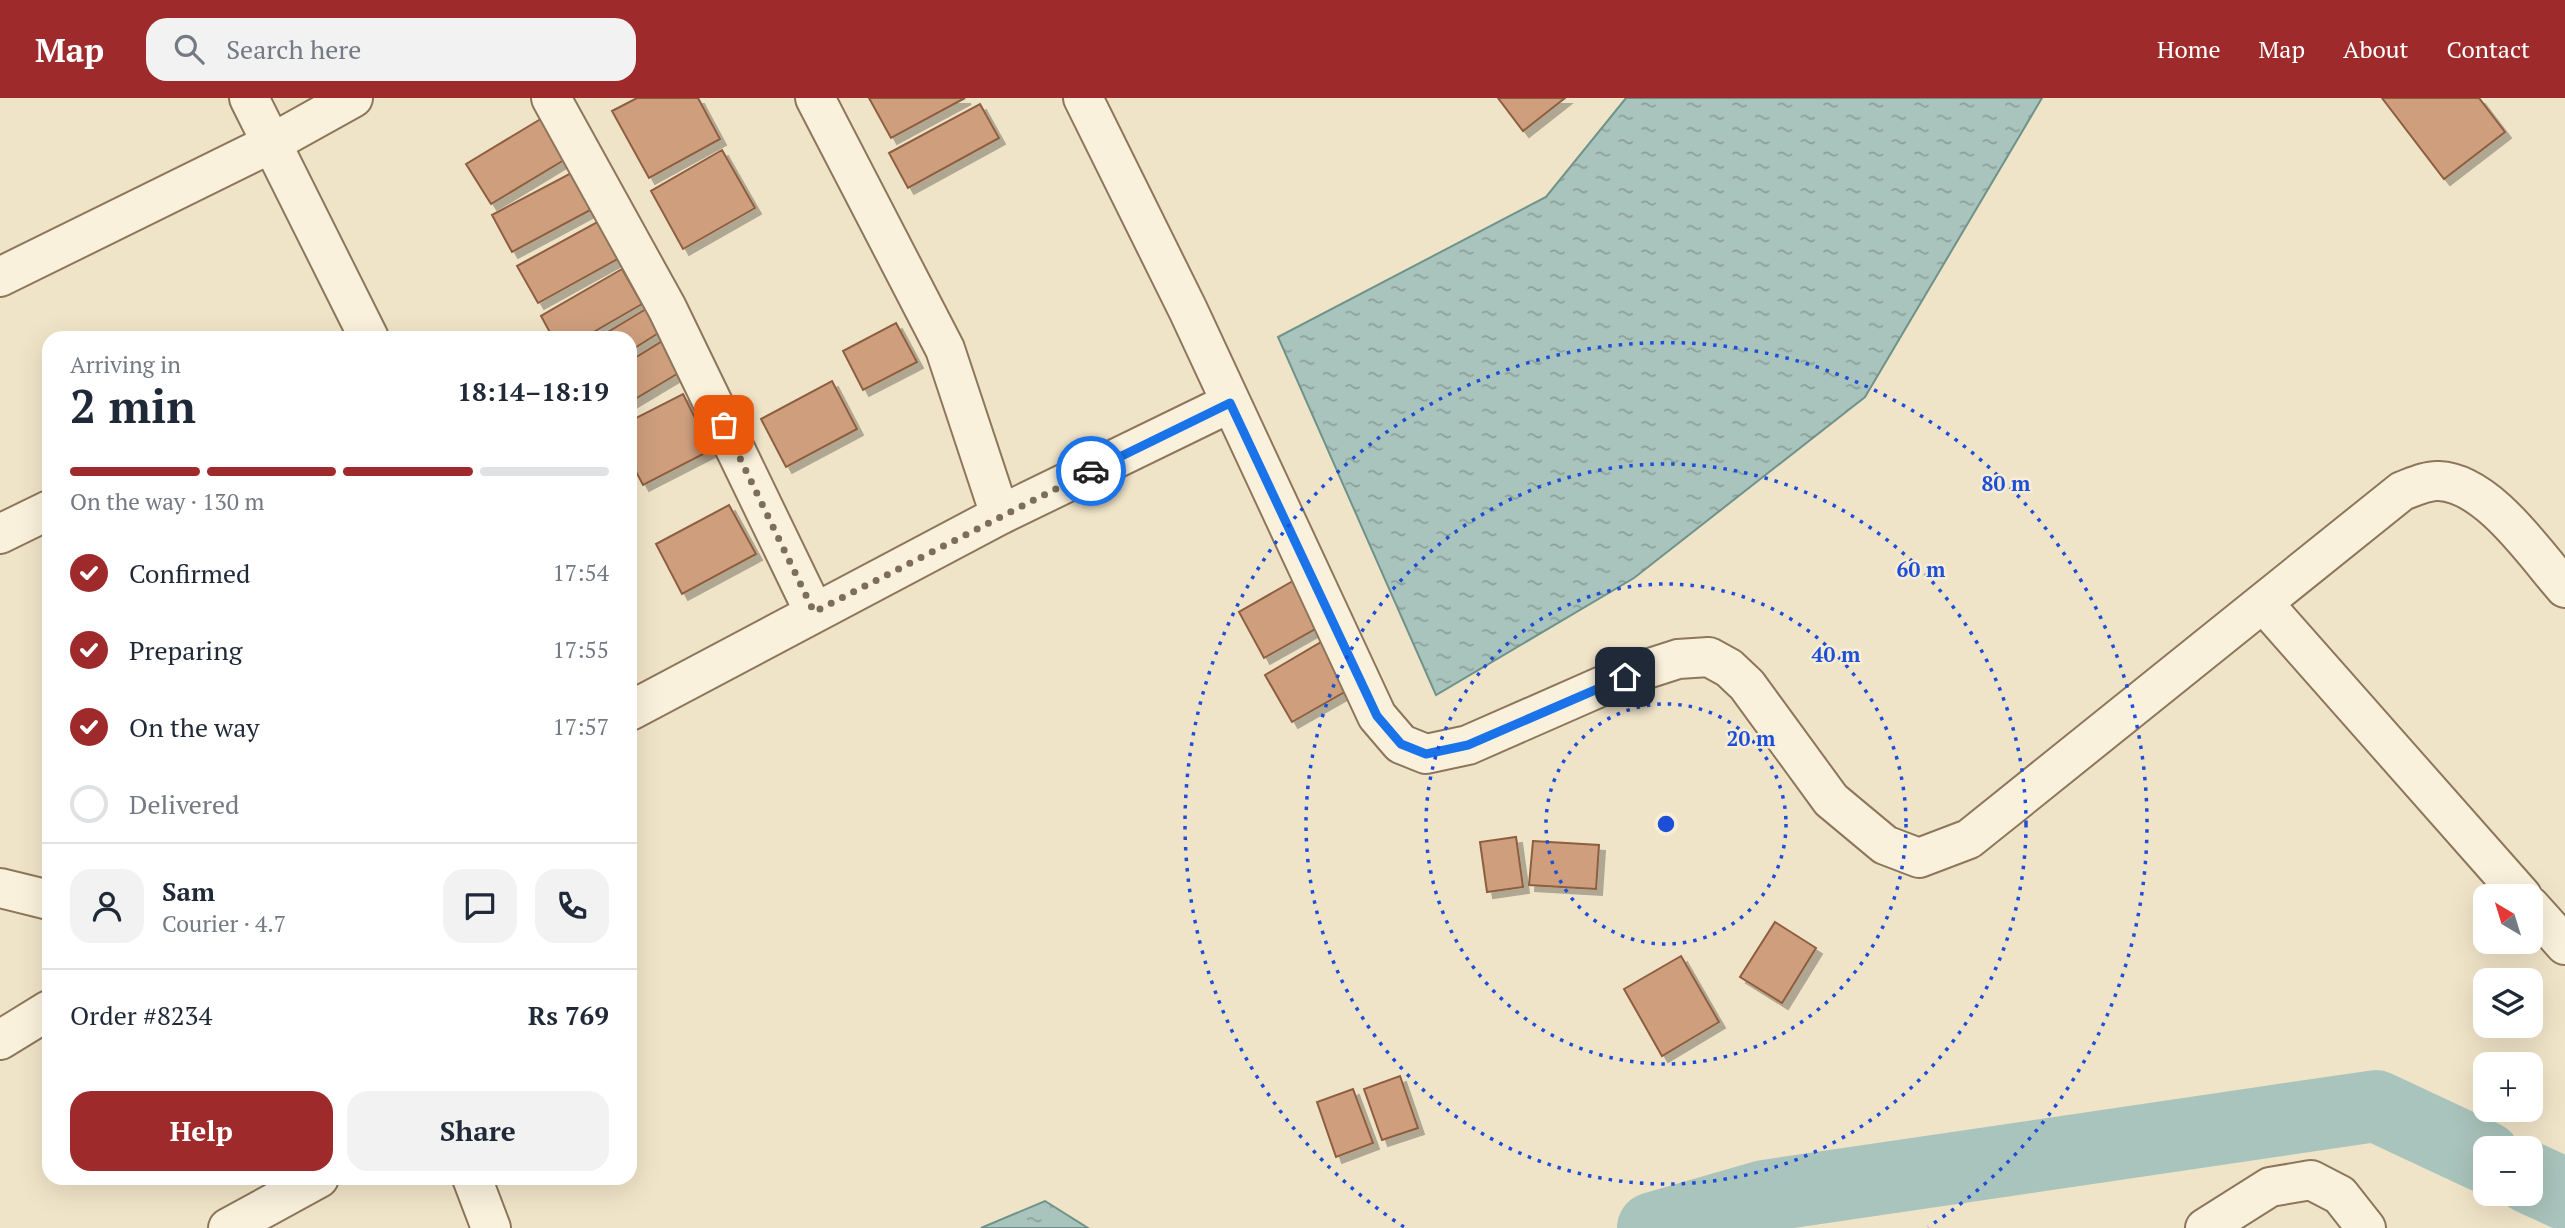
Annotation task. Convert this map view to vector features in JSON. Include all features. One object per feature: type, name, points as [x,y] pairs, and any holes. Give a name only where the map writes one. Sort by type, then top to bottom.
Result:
[{"type":"street","points":[[249,98],[366,331]]},
{"type":"street","points":[[0,277],[272,143],[354,98]]},
{"type":"street","points":[[551,98],[667,308],[814,612]]},
{"type":"street","points":[[815,98],[945,349],[1000,515]]},
{"type":"street","points":[[1083,98],[1188,310],[1377,716],[1401,744],[1426,754],[1468,745],[1625,677],[1678,659],[1709,657],[1729,668],[1747,685],[1831,800],[1885,845],[1919,858],[1969,839],[2402,491],[2438,480],[2468,488],[2502,516],[2565,588]]},
{"type":"street","points":[[637,707],[1000,515],[1230,403]]},
{"type":"street","points":[[0,534],[42,513]]},
{"type":"street","points":[[2263,603],[2511,884]]},
{"type":"street","points":[[0,888],[42,899]]},
{"type":"street","points":[[2543,920],[2565,945]]},
{"type":"street","points":[[0,1040],[42,1014]]},
{"type":"street","points":[[2205,1228],[2270,1187],[2311,1180],[2340,1195],[2366,1228]]},
{"type":"street","points":[[228,1228],[306,1185]]},
{"type":"street","points":[[475,1185],[491,1228]]},
{"type":"water","points":[[1626,98],[2042,98],[1865,397],[1634,578],[1436,695],[1278,337],[1546,197]]},
{"type":"water","points":[[1045,1201],[1088,1228],[981,1228]]},
{"type":"building","points":[[637,98],[698,98],[720,139],[649,178],[612,111]]},
{"type":"building","points":[[869,98],[965,98],[891,138]]},
{"type":"building","points":[[1498,98],[1565,98],[1523,131]]},
{"type":"building","points":[[2382,98],[2479,98],[2505,132],[2444,179]]},
{"type":"building","points":[[980,104],[999,138],[908,188],[889,153]]},
{"type":"building","points":[[544,117],[569,157],[491,204],[466,164]]},
{"type":"building","points":[[722,150],[755,208],[683,249],[651,191]]},
{"type":"building","points":[[575,171],[594,208],[512,252],[492,215]]},
{"type":"building","points":[[601,220],[621,257],[538,303],[517,266]]},
{"type":"building","points":[[622,269],[642,304],[595,331],[549,331],[541,316]]},
{"type":"building","points":[[646,309],[660,332],[637,347],[637,331],[610,331]]},
{"type":"building","points":[[896,323],[917,362],[863,390],[843,351]]},
{"type":"building","points":[[664,340],[682,371],[637,398],[637,357]]},
{"type":"building","points":[[832,381],[857,429],[786,467],[761,419]]},
{"type":"building","points":[[683,394],[711,450],[643,485],[637,473],[637,417]]},
{"type":"building","points":[[729,505],[756,554],[682,594],[656,544]]},
{"type":"building","points":[[1298,578],[1324,624],[1264,658],[1239,612]]},
{"type":"building","points":[[1328,638],[1355,686],[1292,722],[1265,675]]},
{"type":"building","points":[[1516,837],[1523,887],[1487,892],[1480,842]]},
{"type":"building","points":[[1533,841],[1599,845],[1596,889],[1529,885]]},
{"type":"building","points":[[1775,922],[1816,948],[1782,1003],[1740,977]]},
{"type":"building","points":[[1681,956],[1719,1022],[1662,1056],[1624,989]]},
{"type":"building","points":[[1400,1076],[1418,1128],[1382,1140],[1364,1089]]},
{"type":"building","points":[[1353,1089],[1373,1143],[1336,1157],[1317,1102]]},
{"type":"waterway","points":[[1653,1228],[1764,1196],[2376,1106],[2473,1151]]},
{"type":"waterway","points":[[2543,1184],[2565,1194]]},
{"type":"way so far","points":[[724,425],[814,612],[1091,471]]},
{"type":"route","points":[[1091,471],[1230,403],[1377,716],[1401,744],[1426,754],[1468,745],[1625,677]]}]
